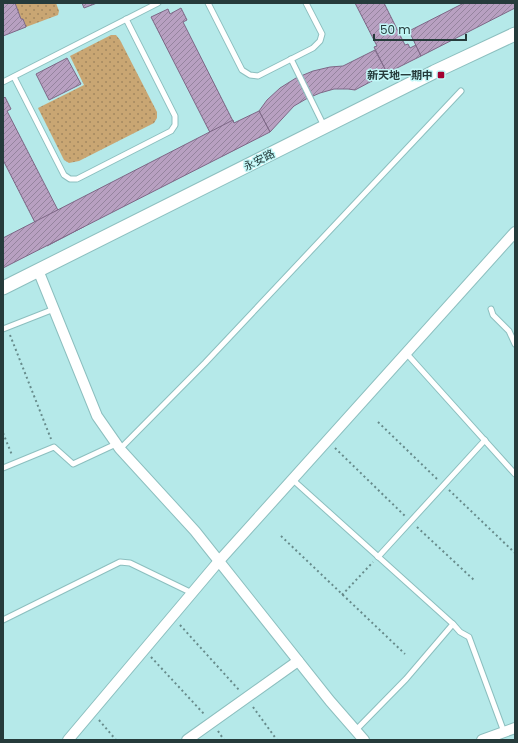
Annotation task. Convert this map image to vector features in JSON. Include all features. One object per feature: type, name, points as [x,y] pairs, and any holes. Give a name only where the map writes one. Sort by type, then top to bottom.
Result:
[{"type":"street","name":"永安路","points":[[3,288],[434,72],[515,34]]},
{"type":"street","points":[[68,740],[219,562],[515,232]]},
{"type":"street","points":[[38,270],[97,416],[118,446],[195,531],[298,661],[364,740]]},
{"type":"street","points":[[186,740],[298,661]]},
{"type":"street","points":[[482,740],[515,728]]},
{"type":"lane","points":[[3,82],[158,3]]},
{"type":"lane","points":[[208,3],[242,70],[250,75],[258,76],[313,48],[320,41],[322,34],[306,3]]},
{"type":"lane","points":[[14,77],[64,175],[70,179],[77,179],[131,152],[171,131],[175,125],[176,116],[126,19]]},
{"type":"lane","points":[[291,59],[325,127]]},
{"type":"lane","points":[[3,468],[54,447],[73,464],[118,446],[205,363],[461,91]]},
{"type":"lane","points":[[5,328],[54,309]]},
{"type":"lane","points":[[491,309],[493,315],[509,331],[515,344]]},
{"type":"lane","points":[[407,354],[515,474]]},
{"type":"lane","points":[[378,557],[485,440]]},
{"type":"lane","points":[[293,480],[460,632],[470,637],[504,732]]},
{"type":"lane","points":[[3,620],[120,562],[130,563],[192,593]]},
{"type":"lane","points":[[356,730],[406,679],[452,624]]},
{"type":"path","points":[[5,328],[54,447]]},
{"type":"path","points":[[3,433],[15,463]]},
{"type":"path","points":[[328,441],[344,458],[475,581]]},
{"type":"path","points":[[281,536],[405,654]]},
{"type":"path","points":[[342,595],[378,557]]},
{"type":"path","points":[[173,616],[246,698],[277,740]]},
{"type":"path","points":[[144,650],[211,722],[224,740]]},
{"type":"path","points":[[92,712],[116,740]]},
{"type":"shaded area","points":[[15,3],[56,3],[59,11],[58,15],[26,27],[23,19],[21,19]]},
{"type":"shaded area","points":[[111,35],[116,35],[120,40],[157,112],[157,118],[154,123],[79,161],[69,163],[64,160],[38,108],[84,85],[70,56]]},
{"type":"building","points":[[3,3],[15,3],[21,19],[23,19],[26,27],[3,36]]},
{"type":"building","points":[[82,3],[97,3],[84,8]]},
{"type":"building","points":[[355,3],[384,3],[405,45],[408,44],[410,48],[416,45],[421,56],[387,73],[374,47],[377,46]]},
{"type":"building","points":[[464,3],[515,3],[515,8],[421,56],[409,31]]},
{"type":"building","points":[[181,8],[187,20],[183,22],[237,129],[253,121],[261,136],[222,156],[151,17],[168,9],[170,14]]},
{"type":"building","points":[[375,50],[387,73],[355,90],[334,89],[306,99],[294,106],[270,132],[259,111],[267,100],[280,88],[296,78],[313,71],[343,66]]},
{"type":"building","points":[[67,58],[81,84],[49,100],[36,74]]},
{"type":"building","points":[[5,97],[11,109],[7,111],[62,218],[77,210],[85,226],[47,246],[3,160],[3,99]]},
{"type":"building","points":[[259,111],[270,132],[3,268],[3,238],[233,120],[234,123]]},
{"type":"place","name":"新天地一期中","points":[[441,75]]}]
